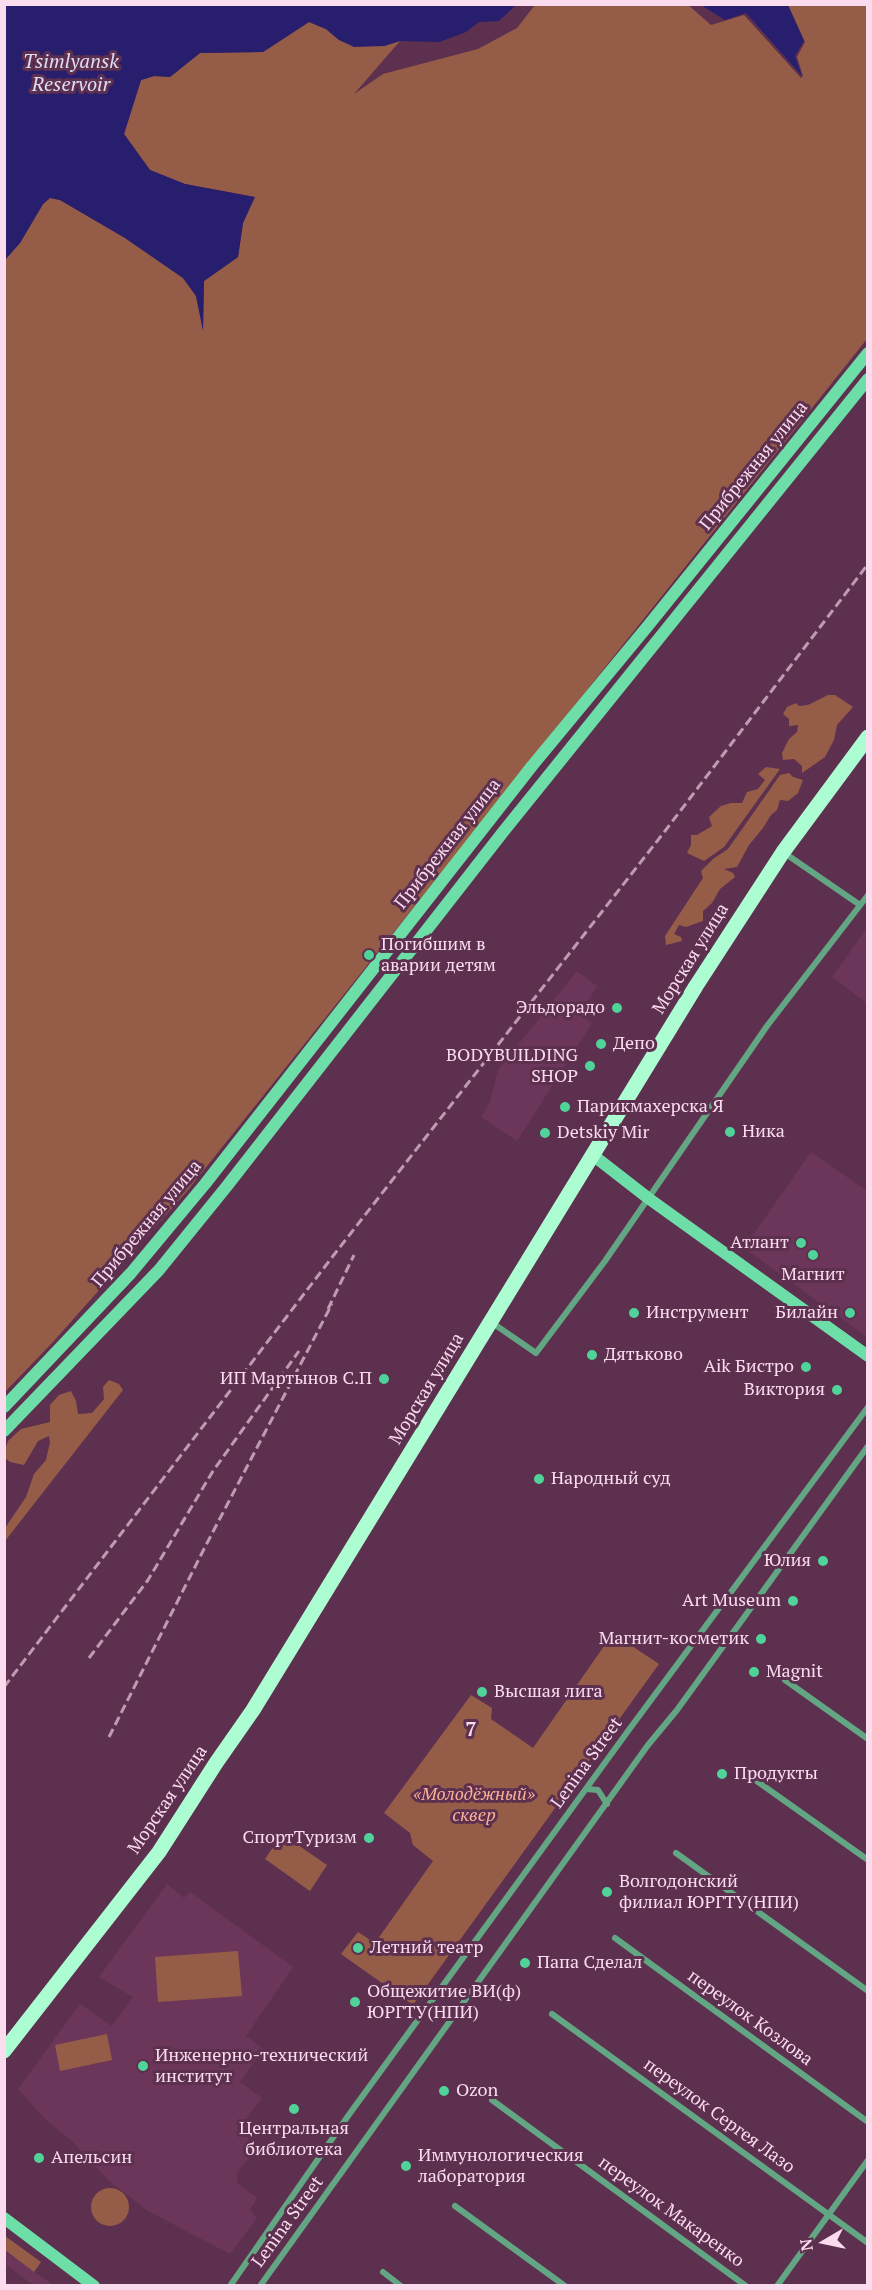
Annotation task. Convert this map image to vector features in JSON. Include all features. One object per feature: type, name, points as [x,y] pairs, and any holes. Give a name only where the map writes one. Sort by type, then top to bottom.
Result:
[{"type":"main road","name":"Прибрежная улица","points":[[4,1407],[131,1273],[198,1193],[525,776],[867,353]]},
{"type":"main road","name":"Прибрежная улица","points":[[4,1431],[159,1270],[221,1195],[511,822],[867,379]]},
{"type":"main road","name":"Морская улица","points":[[4,2051],[173,1832],[216,1762],[275,1676],[696,986],[783,852],[867,737]]},
{"type":"main road","points":[[594,1156],[648,1198],[867,1356]]},
{"type":"main road","points":[[4,2218],[94,2286]]},
{"type":"street","points":[[783,852],[860,905]]},
{"type":"street","points":[[490,1322],[536,1353],[605,1261],[767,1026],[867,895]]},
{"type":"street","name":"Lenina Street","points":[[230,2286],[348,2116],[867,1407]]},
{"type":"street","name":"Lenina Street","points":[[260,2286],[648,1745],[678,1710],[867,1446]]},
{"type":"street","points":[[785,1680],[867,1739]]},
{"type":"street","points":[[737,1766],[867,1860]]},
{"type":"street","points":[[586,1789],[598,1790],[607,1804]]},
{"type":"street","points":[[676,1853],[867,1991]]},
{"type":"street","name":"переулок Козлова","points":[[615,1938],[867,2122]]},
{"type":"street","name":"переулок Сергея Лазо","points":[[552,2014],[867,2242]]},
{"type":"street","name":"переулок Макаренко","points":[[492,2100],[746,2286]]},
{"type":"street","points":[[777,2286],[867,2160]]},
{"type":"street","points":[[455,2206],[565,2286]]},
{"type":"street","points":[[383,2272],[400,2286]]},
{"type":"shaded area","points":[[867,928],[867,1003],[832,977]]},
{"type":"shaded area","points":[[577,971],[597,986],[579,1015],[592,1023],[517,1141],[481,1117],[490,1102],[498,1070]]},
{"type":"shaded area","points":[[811,1152],[867,1191],[867,1337],[744,1248]]},
{"type":"shaded area","name":"Инженерно-технический институт","points":[[167,1884],[184,1898],[190,1892],[293,1967],[246,2036],[263,2049],[240,2082],[262,2098],[239,2128],[251,2136],[247,2143],[256,2149],[237,2173],[237,2180],[238,2184],[257,2198],[250,2210],[257,2218],[230,2254],[148,2211],[108,2180],[73,2142],[45,2119],[18,2089],[80,2004],[112,2026],[133,1997],[99,1977]]},
{"type":"shaded area","points":[[4,2250],[53,2285],[34,2285],[29,2282],[5,2264]]},
{"type":"green space","points":[[687,4],[711,25],[744,15],[801,78],[803,76],[797,57],[805,42],[788,5],[867,5],[867,339],[188,1190],[53,1342],[5,1392],[4,260],[20,243],[43,204],[50,198],[60,200],[125,238],[183,278],[196,296],[203,327],[204,281],[238,257],[243,223],[254,197],[185,184],[150,170],[124,134],[141,80],[154,76],[170,77],[200,53],[263,52],[309,22],[326,29],[339,40],[384,46],[400,41],[354,94],[383,74],[478,49],[517,28],[535,5]]},
{"type":"green space","points":[[828,695],[835,695],[853,707],[837,725],[834,740],[825,757],[802,773],[802,766],[794,759],[783,760],[782,753],[789,739],[797,732],[798,725],[789,726],[789,719],[783,714],[787,707],[796,703],[799,706],[808,705]]},
{"type":"green space","points":[[766,767],[780,769],[724,847],[704,861],[687,853],[691,845],[691,835],[697,835],[712,826],[709,817],[721,806],[742,803],[747,792],[758,789],[765,780],[758,774]]},
{"type":"green space","points":[[789,773],[803,780],[798,793],[788,801],[780,800],[777,810],[749,845],[737,867],[724,869],[733,873],[735,877],[720,889],[712,903],[703,911],[703,921],[686,927],[679,925],[674,934],[681,937],[682,941],[666,945],[665,936],[703,878],[701,871],[728,849],[780,775]]},
{"type":"green space","points":[[109,1380],[119,1384],[123,1390],[5,1541],[5,1528],[26,1497],[34,1474],[46,1460],[50,1442],[49,1436],[38,1441],[24,1465],[10,1462],[5,1458],[8,1441],[21,1429],[50,1422],[50,1405],[59,1395],[71,1391],[76,1401],[78,1414],[92,1413],[104,1399],[103,1387]]},
{"type":"green space","name":"«Молодёжный» сквер","points":[[609,1639],[617,1646],[623,1640],[659,1664],[413,2005],[341,1954],[358,1932],[375,1943],[433,1861],[413,1845],[410,1833],[384,1813],[471,1695],[492,1708],[491,1719],[533,1748]]},
{"type":"green space","points":[[282,1834],[327,1865],[310,1891],[265,1859]]},
{"type":"green space","points":[[238,1951],[242,1996],[158,2002],[155,1957]]},
{"type":"green space","points":[[107,2034],[112,2060],[60,2071],[55,2045]]},
{"type":"green space","points":[[110,2188],[124,2193],[129,2207],[124,2221],[110,2226],[96,2221],[91,2207],[96,2193]]},
{"type":"green space","points":[[5,2236],[41,2262],[34,2272],[5,2250]]},
{"type":"water","name":"Tsimlyansk Reservoir","points":[[5,4],[516,5],[499,21],[479,22],[466,32],[439,42],[400,41],[384,46],[354,47],[339,40],[326,29],[309,22],[263,52],[200,53],[170,77],[154,76],[141,80],[124,134],[150,170],[185,184],[255,197],[243,223],[238,257],[204,281],[203,331],[196,296],[183,278],[125,238],[60,200],[50,198],[43,204],[20,243],[5,260]]},
{"type":"water","points":[[701,5],[788,5],[804,41],[795,56],[802,76],[746,13],[725,20]]},
{"type":"railway","points":[[4,1687],[333,1256],[665,831],[868,564]]},
{"type":"railway","points":[[328,1309],[354,1255]]},
{"type":"railway","points":[[109,1737],[332,1304]]},
{"type":"railway","points":[[89,1658],[148,1580],[213,1471],[299,1351]]},
{"type":"place","name":"Погибшим в аварии детям","points":[[369,955]]},
{"type":"place","name":"Эльдорадо","points":[[617,1008]]},
{"type":"place","name":"Депо","points":[[601,1044]]},
{"type":"place","name":"BODYBUILDING SHOP","points":[[590,1066]]},
{"type":"place","name":"Парикмахерска Я","points":[[565,1107]]},
{"type":"place","name":"Ника","points":[[730,1132]]},
{"type":"place","name":"Detskiy Mir","points":[[545,1133]]},
{"type":"place","name":"Атлант","points":[[801,1243]]},
{"type":"place","name":"Магнит","points":[[813,1255]]},
{"type":"place","name":"Инструмент","points":[[634,1313]]},
{"type":"place","name":"Билайн","points":[[850,1313]]},
{"type":"place","name":"Дятьково","points":[[592,1355]]},
{"type":"place","name":"Aik Бистро","points":[[806,1367]]},
{"type":"place","name":"ИП Мартынов С.П","points":[[384,1379]]},
{"type":"place","name":"Виктория","points":[[837,1390]]},
{"type":"place","name":"Народный суд","points":[[539,1479]]},
{"type":"place","name":"Юлия","points":[[823,1561]]},
{"type":"place","name":"Art Museum","points":[[793,1601]]},
{"type":"place","name":"Магнит-косметик","points":[[761,1639]]},
{"type":"place","name":"Magnit","points":[[754,1672]]},
{"type":"place","name":"Высшая лига","points":[[482,1692]]},
{"type":"place","name":"Продукты","points":[[722,1774]]},
{"type":"place","name":"СпортТуризм","points":[[369,1838]]},
{"type":"place","name":"Волгодонский филиал ЮРГТУ(НПИ)","points":[[607,1892]]},
{"type":"place","name":"Летний театр","points":[[358,1948]]},
{"type":"place","name":"Папа Сделал","points":[[525,1963]]},
{"type":"place","name":"Общежитие ВИ(ф) ЮРГТУ(НПИ)","points":[[355,2002]]},
{"type":"place","name":"Инженерно-технический институт","points":[[143,2066]]},
{"type":"place","name":"Ozon","points":[[444,2091]]},
{"type":"place","name":"Центральная библиотека","points":[[294,2109]]},
{"type":"place","name":"Апельсин","points":[[39,2158]]},
{"type":"place","name":"Иммунологическия лаборатория","points":[[406,2166]]},
{"type":"district","name":"7","points":[[471,1730]]}]
